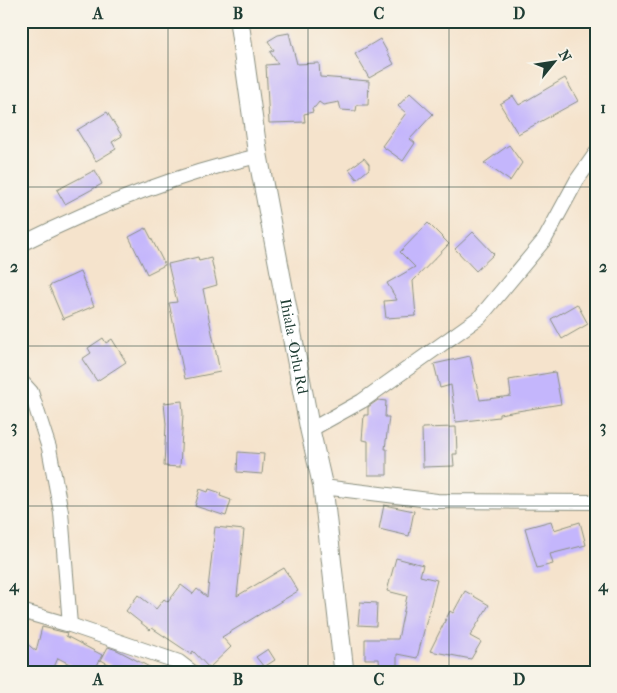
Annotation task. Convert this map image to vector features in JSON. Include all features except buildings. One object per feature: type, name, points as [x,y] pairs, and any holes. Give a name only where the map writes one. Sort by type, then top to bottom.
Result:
[{"type":"main road","name":"Ihiala -Orlu Rd","points":[[239,21],[258,156],[310,430],[323,487],[344,672]]},
{"type":"street","points":[[310,430],[362,401],[480,317],[545,239],[577,180],[596,153]]},
{"type":"street","points":[[21,244],[73,218],[148,189],[218,165],[258,156]]},
{"type":"street","points":[[21,382],[31,392],[49,448],[61,512],[70,626]]},
{"type":"street","points":[[323,487],[437,501],[596,502]]},
{"type":"street","points":[[21,611],[179,662],[192,672]]}]
